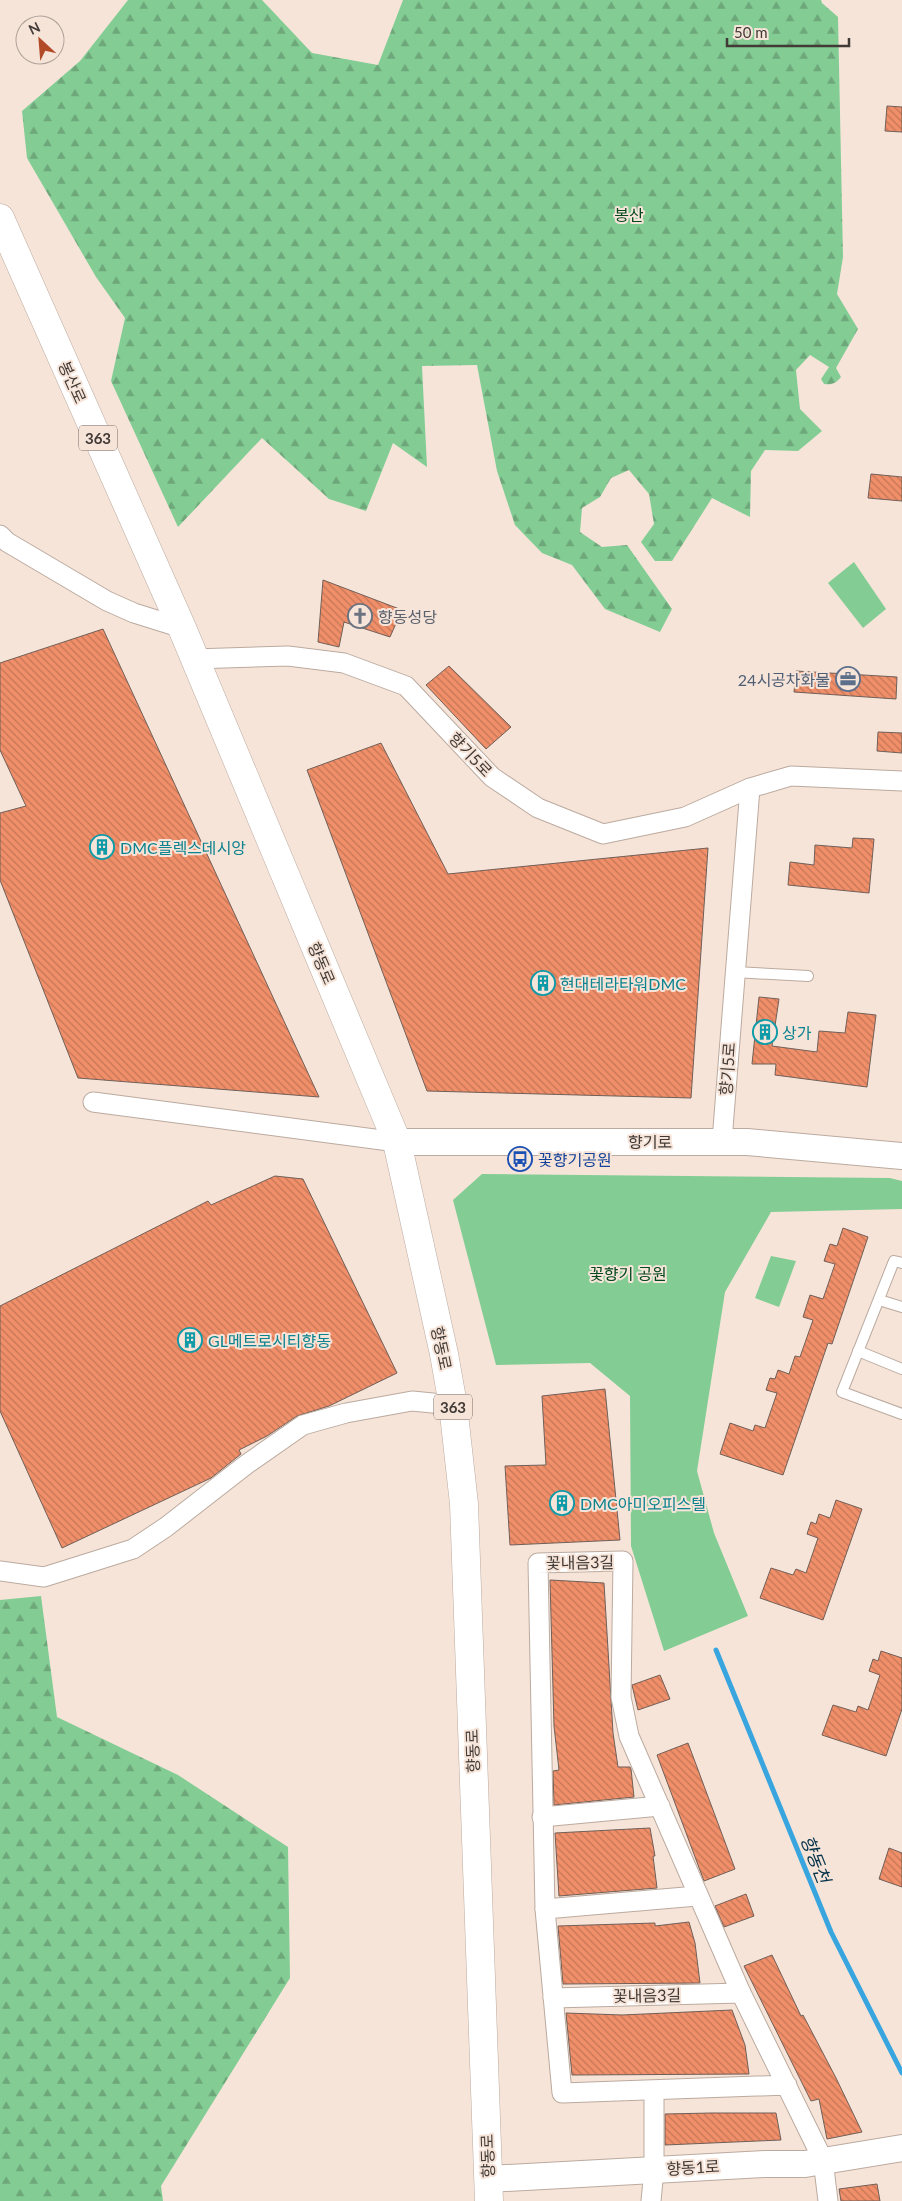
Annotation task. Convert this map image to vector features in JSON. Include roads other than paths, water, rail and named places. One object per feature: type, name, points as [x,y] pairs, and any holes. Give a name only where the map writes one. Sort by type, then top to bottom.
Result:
[{"type":"main road","name":"봉산로","points":[[0,218],[182,628],[193,659]]},
{"type":"main road","name":"향동로","points":[[193,659],[397,1142],[444,1354],[453,1405],[464,1504],[489,2190]]},
{"type":"main road","name":"향기로","points":[[397,1142],[722,1141],[805,1146],[902,1156]]},
{"type":"main road","name":"향동1로","points":[[489,2190],[654,2170],[805,2164],[900,2149]]},
{"type":"street","points":[[0,535],[7,542],[107,602],[134,613],[182,628]]},
{"type":"street","name":"향기5로","points":[[193,659],[288,656],[344,664],[406,686],[492,777],[538,808],[603,834],[685,817],[750,788],[791,776],[902,781]]},
{"type":"street","name":"향기5로","points":[[722,1141],[750,788]]},
{"type":"street","points":[[93,1102],[397,1142]]},
{"type":"street","points":[[0,1571],[44,1577],[133,1549],[166,1527],[247,1464],[303,1425],[346,1412],[412,1401],[453,1405]]},
{"type":"street","name":"꽃내음3길","points":[[787,2085],[654,2092],[562,2093],[545,1909],[538,1563],[623,1561],[622,1697],[629,1736],[697,1896],[741,1993],[787,2085],[824,2160]]},
{"type":"street","points":[[542,1817],[660,1806]]},
{"type":"street","points":[[545,1909],[697,1896]]},
{"type":"street","name":"꽃내음3길","points":[[553,1998],[741,1993]]},
{"type":"street","points":[[651,2201],[654,2170],[654,2092]]},
{"type":"street","points":[[824,2160],[828,2201]]},
{"type":"lane","points":[[734,972],[808,976]]},
{"type":"lane","points":[[902,1263],[894,1260],[842,1392],[902,1414]]},
{"type":"lane","points":[[879,1300],[902,1307]]},
{"type":"lane","points":[[858,1351],[902,1369]]},
{"type":"waterway","name":"향동천","points":[[716,1650],[831,1932],[902,2073]]},
{"type":"place","name":"향동성당","points":[[360,616]]},
{"type":"place","name":"24시공차화물","points":[[848,679]]},
{"type":"place","name":"DMC플렉스데시앙","points":[[102,847]]},
{"type":"place","name":"현대테라타워DMC","points":[[543,983]]},
{"type":"place","name":"상가","points":[[765,1032]]},
{"type":"place","name":"꽃향기공원","points":[[520,1159]]},
{"type":"place","name":"GL메트로시티향동","points":[[190,1340]]},
{"type":"place","name":"DMC아미오피스텔","points":[[562,1503]]},
{"type":"park label","name":"봉산","points":[[629,214]]},
{"type":"park label","name":"꽃향기 공원","points":[[628,1273]]}]
